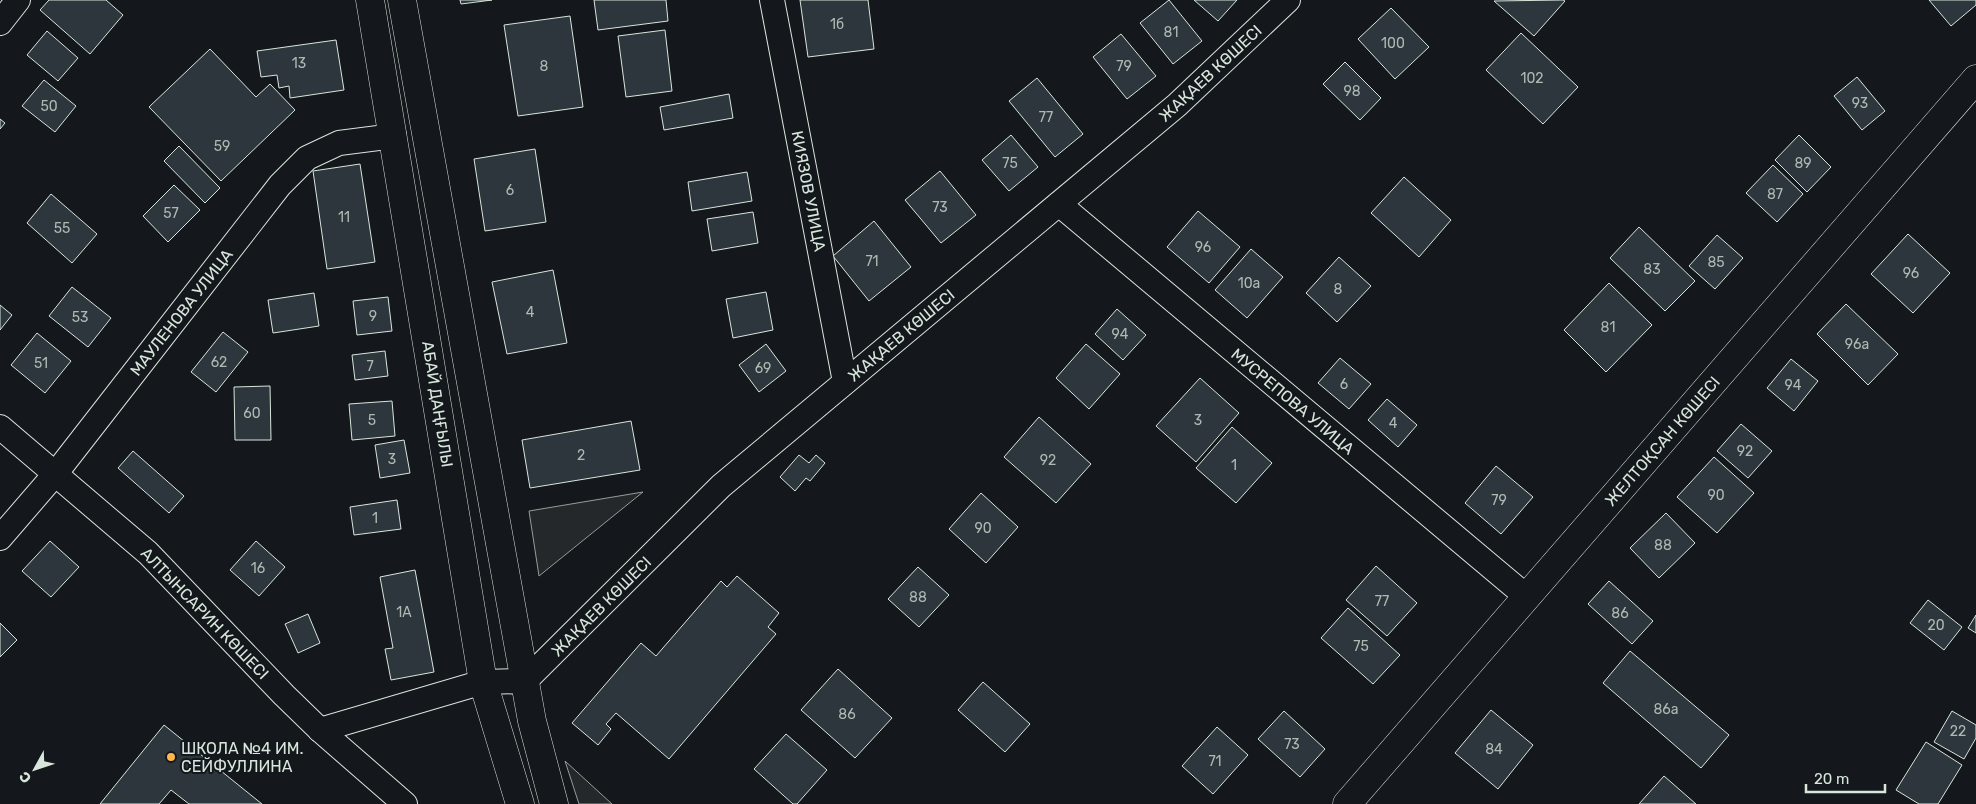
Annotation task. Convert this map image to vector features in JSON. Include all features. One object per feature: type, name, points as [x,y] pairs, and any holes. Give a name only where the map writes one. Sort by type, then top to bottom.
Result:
[{"type":"street","points":[[0,24],[18,0]]},
{"type":"street","name":"АБАЙ ДАҢҒЫЛЫ","points":[[370,0],[484,682],[520,804]]},
{"type":"street","points":[[402,0],[532,720],[554,804]]},
{"type":"street","name":"КИЯЗОВ УЛИЦА","points":[[772,0],[845,382]]},
{"type":"street","name":"ЖАҚАЕВ КӨШЕСІ","points":[[525,681],[722,486],[1177,105],[1288,0]]},
{"type":"street","name":"ЖЕЛТОҚСАН КӨШЕСІ","points":[[1347,804],[1976,78]]},
{"type":"street","name":"МАУЛЕНОВА УЛИЦА","points":[[0,538],[56,473],[280,185],[308,158],[340,144],[394,136]]},
{"type":"street","name":"МУСРЕПОВА УЛИЦА","points":[[1059,204],[1527,597]]},
{"type":"street","name":"АЛТЫНСАРИН КӨШЕСІ","points":[[0,427],[148,552],[284,695],[320,730],[405,804]]},
{"type":"street","points":[[320,730],[484,682],[525,681]]},
{"type":"shaded area","points":[[643,492],[539,576],[529,511]]},
{"type":"shaded area","points":[[565,761],[612,804],[579,804]]},
{"type":"building","points":[[49,0],[106,0],[123,15],[90,54],[40,10]]},
{"type":"building","points":[[460,0],[492,0],[461,4]]},
{"type":"building","points":[[594,0],[666,0],[668,21],[598,30]]},
{"type":"building","points":[[800,0],[868,0],[874,49],[808,57]]},
{"type":"building","points":[[1169,0],[1202,41],[1173,64],[1140,23]]},
{"type":"building","points":[[1194,0],[1237,0],[1218,21]]},
{"type":"building","points":[[1929,0],[1976,0],[1976,5],[1951,26]]},
{"type":"building","points":[[1494,1],[1565,1],[1534,36]]},
{"type":"building","points":[[1391,8],[1429,47],[1395,79],[1358,39]]},
{"type":"building","points":[[570,16],[583,107],[518,116],[504,25]]},
{"type":"building","points":[[665,30],[672,91],[626,97],[618,36]]},
{"type":"building","points":[[47,31],[78,58],[58,81],[27,55]]},
{"type":"building","points":[[1521,33],[1578,87],[1543,124],[1486,70]]},
{"type":"building","points":[[1121,34],[1156,76],[1127,99],[1093,57]]},
{"type":"building","points":[[336,40],[344,90],[290,98],[289,86],[279,88],[277,75],[261,77],[257,51]]},
{"type":"building","points":[[210,49],[256,97],[270,84],[295,110],[221,181],[149,107]]},
{"type":"building","points":[[1345,62],[1381,98],[1360,120],[1323,84]]},
{"type":"building","points":[[1857,77],[1885,111],[1862,130],[1834,96]]},
{"type":"building","points":[[1037,78],[1083,134],[1055,157],[1009,101]]},
{"type":"building","points":[[44,80],[76,106],[55,132],[22,106]]},
{"type":"building","points":[[729,94],[733,118],[664,130],[660,107]]},
{"type":"building","points":[[0,119],[5,123],[0,129]]},
{"type":"building","points":[[1011,135],[1038,167],[1009,191],[982,160]]},
{"type":"building","points":[[1799,135],[1831,167],[1807,192],[1775,160]]},
{"type":"building","points":[[179,146],[220,188],[205,203],[164,161]]},
{"type":"building","points":[[535,149],[546,222],[485,231],[474,159]]},
{"type":"building","points":[[360,164],[375,262],[327,269],[313,171]]},
{"type":"building","points":[[1773,165],[1803,194],[1777,222],[1746,193]]},
{"type":"building","points":[[940,171],[976,215],[941,243],[905,200]]},
{"type":"building","points":[[747,172],[752,201],[692,211],[688,182]]},
{"type":"building","points":[[1404,177],[1451,220],[1419,257],[1371,213]]},
{"type":"building","points":[[174,185],[200,210],[168,242],[143,216]]},
{"type":"building","points":[[51,194],[97,234],[72,263],[27,223]]},
{"type":"building","points":[[1198,211],[1240,247],[1209,283],[1167,247]]},
{"type":"building","points":[[753,212],[758,243],[712,251],[707,219]]},
{"type":"building","points":[[874,221],[911,267],[869,301],[833,256]]},
{"type":"building","points":[[1639,227],[1695,281],[1665,311],[1610,258]]},
{"type":"building","points":[[1908,234],[1950,273],[1913,313],[1871,274]]},
{"type":"building","points":[[1717,235],[1743,258],[1715,289],[1689,266]]},
{"type":"building","points":[[1251,249],[1283,277],[1247,318],[1215,290]]},
{"type":"building","points":[[1339,257],[1371,286],[1337,322],[1306,293]]},
{"type":"building","points":[[553,270],[567,343],[507,354],[492,282]]},
{"type":"building","points":[[1609,283],[1652,325],[1606,372],[1564,330]]},
{"type":"building","points":[[72,287],[111,318],[88,347],[49,316]]},
{"type":"building","points":[[766,292],[773,330],[733,338],[726,299]]},
{"type":"building","points":[[314,293],[319,326],[273,333],[268,300]]},
{"type":"building","points":[[388,297],[392,331],[357,335],[353,301]]},
{"type":"building","points":[[1846,304],[1898,354],[1868,385],[1817,334]]},
{"type":"building","points":[[0,305],[12,315],[0,330]]},
{"type":"building","points":[[1117,309],[1146,335],[1123,360],[1095,334]]},
{"type":"building","points":[[223,332],[248,352],[216,392],[191,372]]},
{"type":"building","points":[[37,333],[71,361],[45,393],[11,365]]},
{"type":"building","points":[[766,344],[786,371],[759,392],[739,365]]},
{"type":"building","points":[[1086,344],[1120,374],[1089,409],[1056,378]]},
{"type":"building","points":[[385,351],[388,376],[355,380],[352,355]]},
{"type":"building","points":[[1340,358],[1371,384],[1349,409],[1318,383]]},
{"type":"building","points":[[1791,359],[1818,381],[1794,411],[1767,388]]},
{"type":"building","points":[[1200,378],[1239,413],[1196,462],[1156,426]]},
{"type":"building","points":[[270,386],[271,440],[235,440],[234,387]]},
{"type":"building","points":[[1387,399],[1417,425],[1398,447],[1368,420]]},
{"type":"building","points":[[392,401],[395,436],[352,440],[349,404]]},
{"type":"building","points":[[1039,417],[1091,464],[1056,503],[1004,457]]},
{"type":"building","points":[[631,421],[640,470],[530,488],[522,440]]},
{"type":"building","points":[[1741,424],[1772,451],[1748,478],[1717,451]]},
{"type":"building","points":[[1232,427],[1272,463],[1236,503],[1196,468]]},
{"type":"building","points":[[404,440],[410,473],[380,478],[375,445]]},
{"type":"building","points":[[133,451],[184,496],[169,513],[118,468]]},
{"type":"building","points":[[799,455],[809,463],[816,455],[825,463],[810,481],[806,478],[795,491],[780,477]]},
{"type":"building","points":[[1714,457],[1754,493],[1717,533],[1677,497]]},
{"type":"building","points":[[1496,466],[1533,497],[1501,534],[1465,503]]},
{"type":"building","points":[[981,493],[1018,527],[986,563],[949,529]]},
{"type":"building","points":[[397,500],[401,529],[354,535],[350,507]]},
{"type":"building","points":[[1666,513],[1695,543],[1659,578],[1630,548]]},
{"type":"building","points":[[50,541],[79,567],[51,597],[22,571]]},
{"type":"building","points":[[256,541],[285,567],[259,596],[230,570]]},
{"type":"building","points":[[1376,566],[1417,603],[1387,636],[1346,600]]},
{"type":"building","points":[[918,567],[949,595],[919,627],[888,599]]},
{"type":"building","points":[[415,570],[434,672],[391,680],[385,649],[393,648],[380,577]]},
{"type":"building","points":[[737,576],[779,613],[768,627],[776,634],[669,759],[616,713],[606,724],[611,729],[598,745],[572,723],[641,643],[656,656],[721,581],[727,587]]},
{"type":"building","points":[[1609,581],[1653,621],[1632,644],[1588,604]]},
{"type":"building","points":[[1928,600],[1962,627],[1944,650],[1910,623]]},
{"type":"building","points":[[1348,608],[1400,655],[1373,684],[1321,638]]},
{"type":"building","points":[[308,614],[320,643],[298,653],[285,624]]},
{"type":"building","points":[[1976,615],[1976,633],[1968,628]]},
{"type":"building","points":[[0,623],[17,640],[0,657]]},
{"type":"building","points":[[1630,651],[1729,735],[1701,768],[1603,683]]},
{"type":"building","points":[[838,669],[892,718],[855,758],[801,710]]},
{"type":"building","points":[[983,682],[1030,724],[1005,752],[958,710]]},
{"type":"building","points":[[1491,710],[1533,745],[1498,789],[1455,753]]},
{"type":"building","points":[[1284,711],[1325,749],[1300,777],[1258,739]]},
{"type":"building","points":[[1952,711],[1976,725],[1976,738],[1964,759],[1934,742]]},
{"type":"building","name":"ШКОЛА №4 ИМ. СЕЙФУЛЛИНА","points":[[164,725],[262,804],[189,804],[171,790],[159,804],[100,804]]},
{"type":"building","points":[[1217,727],[1248,755],[1213,794],[1182,766]]},
{"type":"building","points":[[786,734],[827,770],[797,804],[793,804],[754,769]]},
{"type":"building","points":[[1926,742],[1962,765],[1938,804],[1919,804],[1896,790]]},
{"type":"building","points":[[1664,776],[1696,804],[1639,804]]},
{"type":"place","name":"ШКОЛА №4 ИМ. СЕЙФУЛЛИНА","points":[[171,757]]}]
